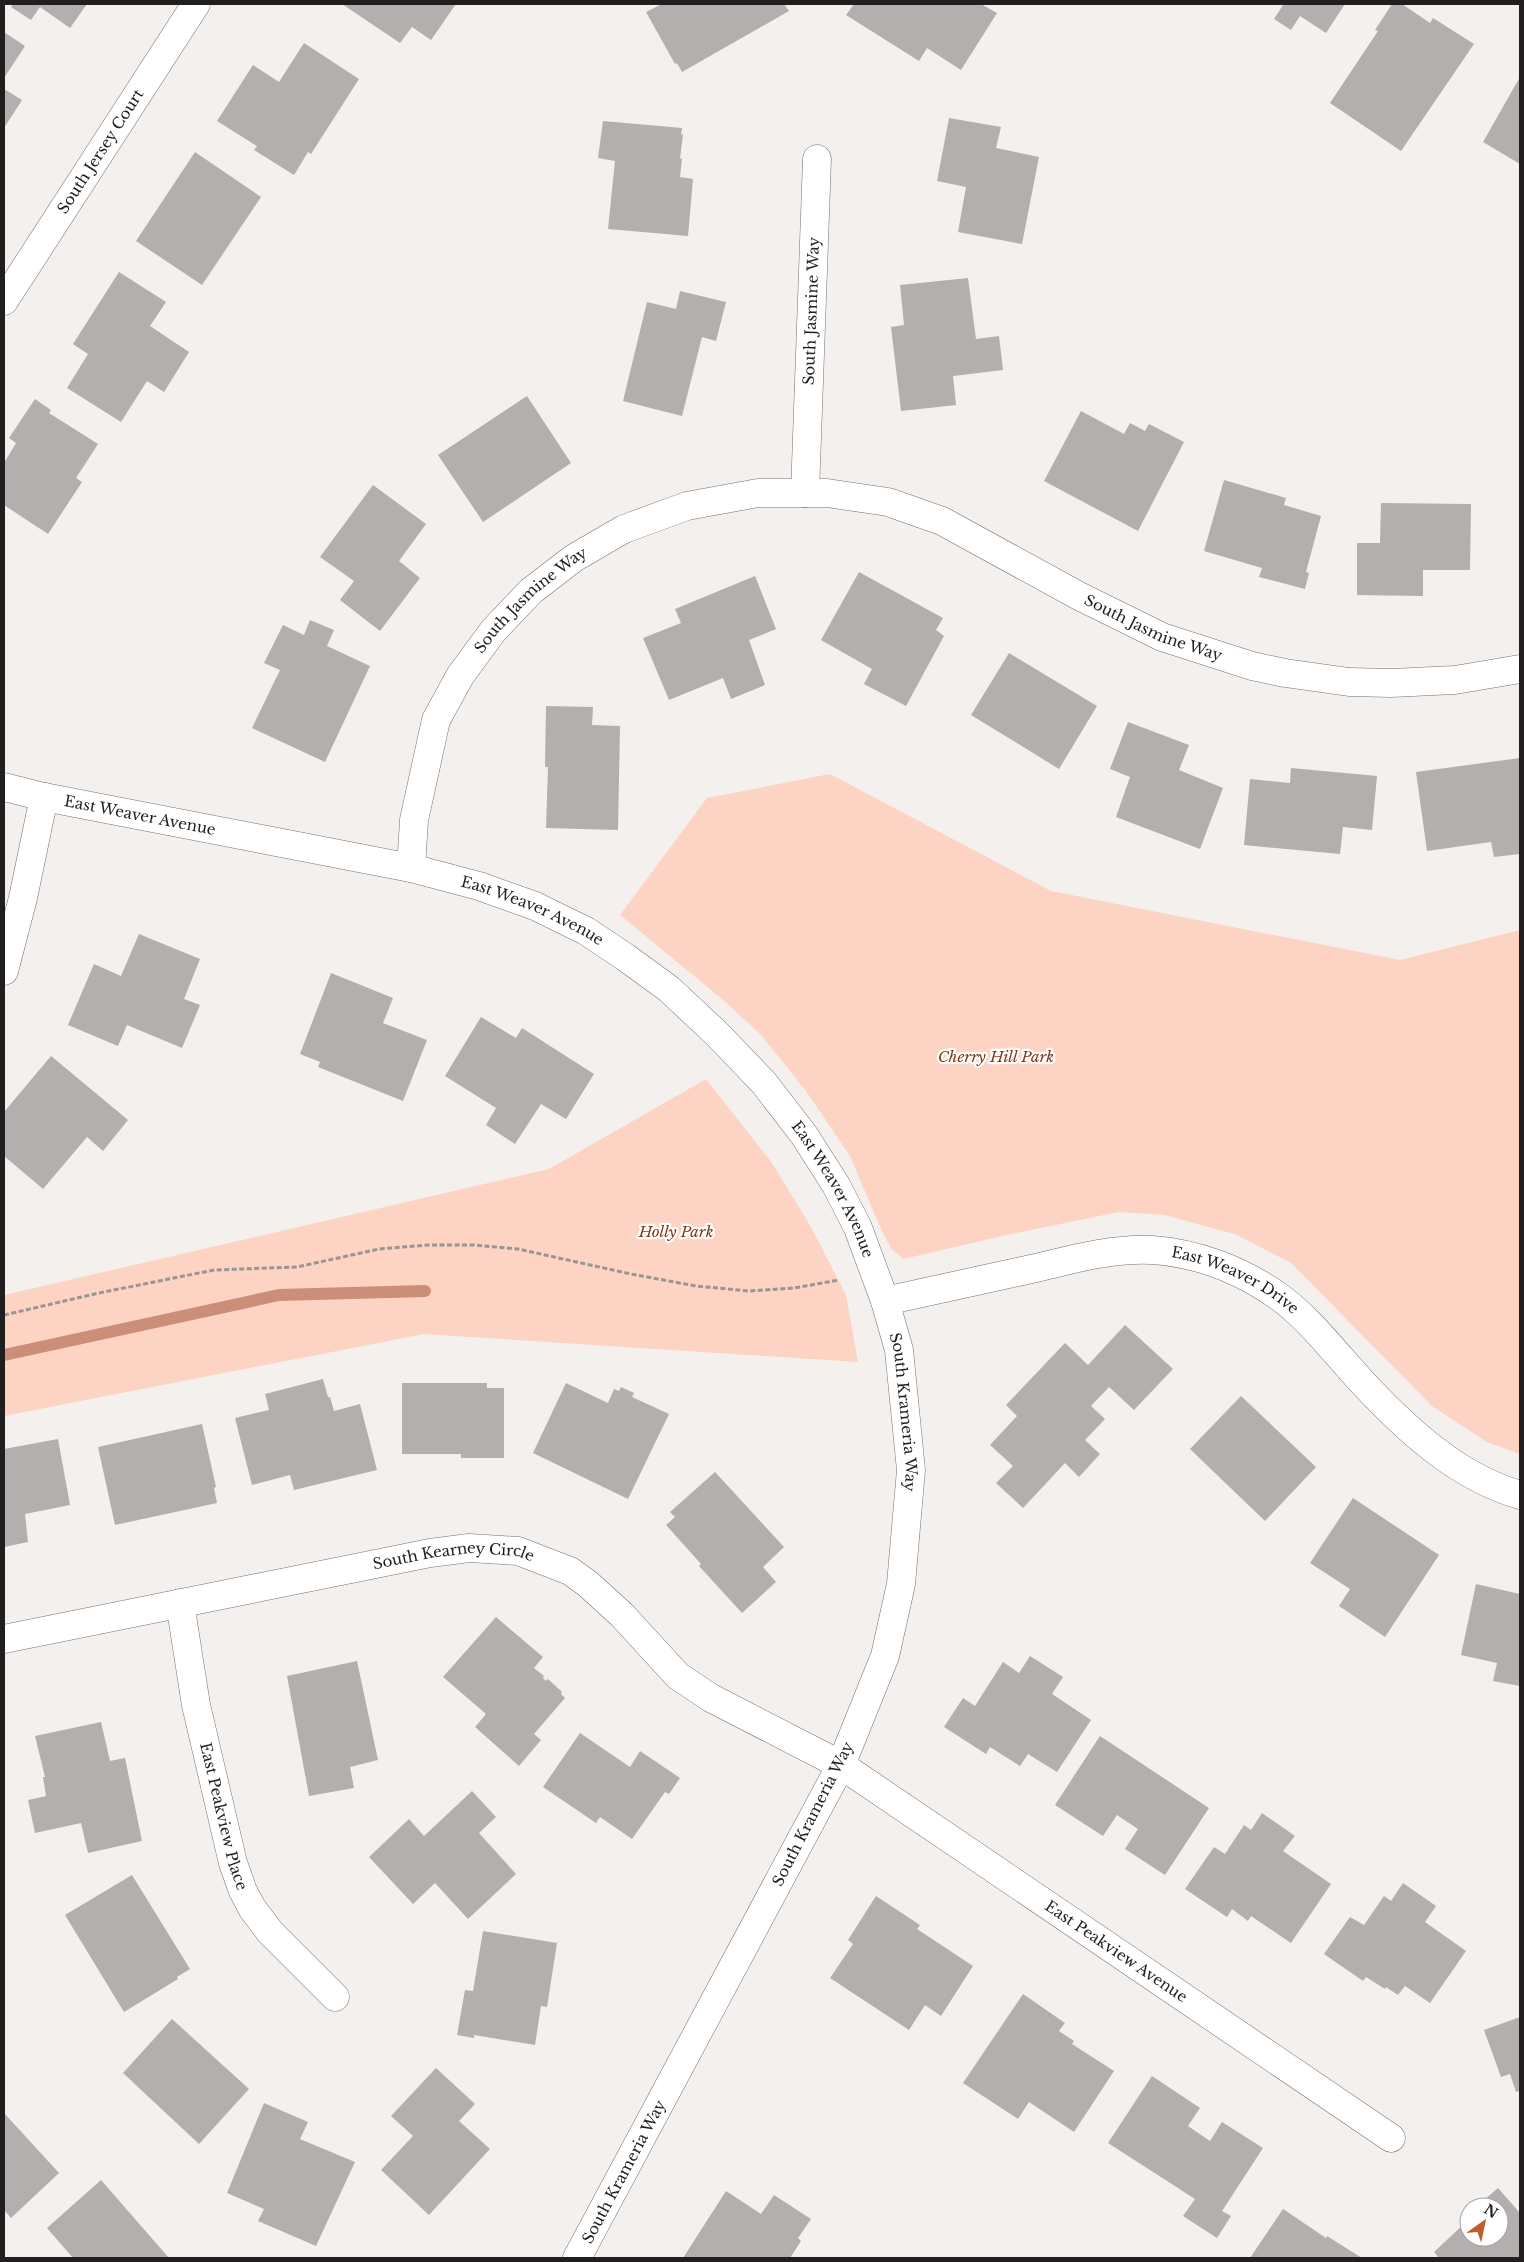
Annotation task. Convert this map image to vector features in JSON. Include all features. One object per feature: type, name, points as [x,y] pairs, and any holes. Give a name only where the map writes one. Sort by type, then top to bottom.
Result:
[{"type":"street","name":"South Jersey Court","points":[[4,301],[196,4]]},
{"type":"street","name":"South Jasmine Way","points":[[805,493],[817,159]]},
{"type":"street","name":"South Jasmine Way","points":[[411,868],[414,820],[436,720],[460,676],[493,630],[531,591],[574,558],[624,529],[687,506],[758,493],[827,492],[888,502],[942,520],[1078,596],[1162,637],[1252,666],[1349,682],[1391,683],[1455,680],[1520,669]]},
{"type":"street","name":"East Weaver Avenue","points":[[4,787],[44,797],[411,868],[479,886],[536,906],[586,931],[625,957],[676,996],[717,1034],[764,1083],[804,1135],[836,1185],[858,1228],[885,1301]]},
{"type":"street","points":[[4,971],[23,898],[44,797]]},
{"type":"street","name":"East Weaver Drive","points":[[885,1301],[1093,1255],[1151,1250],[1203,1259],[1236,1270],[1279,1296],[1419,1438],[1456,1465],[1510,1492],[1520,1494]]},
{"type":"street","name":"South Krameria Way","points":[[578,2258],[841,1765],[885,1656],[901,1584],[911,1470],[899,1350],[885,1301]]},
{"type":"street","name":"South Kearney Circle","points":[[4,1639],[430,1553],[469,1548],[518,1551],[570,1571],[588,1584],[622,1615],[678,1676],[711,1698],[841,1765]]},
{"type":"street","name":"East Peakview Place","points":[[180,1603],[196,1705],[233,1863],[242,1891],[270,1932],[335,1997]]},
{"type":"street","name":"East Peakview Avenue","points":[[841,1765],[1391,2138]]},
{"type":"path","points":[[4,1315],[99,1293],[214,1270],[297,1267],[379,1249],[428,1245],[474,1245],[518,1249],[696,1286],[749,1291],[794,1288],[843,1279],[885,1301]]},
{"type":"green space","name":"Cherry Hill Park","points":[[830,774],[1051,891],[1400,960],[1520,930],[1520,1454],[1487,1442],[1433,1407],[1291,1263],[1237,1235],[1165,1215],[1119,1212],[903,1259],[891,1248],[850,1156],[806,1091],[761,1035],[722,999],[620,915],[707,798]]},
{"type":"green space","name":"Holly Park","points":[[706,1079],[772,1163],[811,1227],[846,1295],[858,1362],[424,1334],[4,1416],[4,1295],[549,1169]]},
{"type":"building","points":[[13,4],[87,4],[70,28],[40,7],[31,20],[11,7]]},
{"type":"building","points":[[342,4],[456,4],[431,40],[412,27],[400,43]]},
{"type":"building","points":[[662,4],[784,4],[789,11],[682,72],[677,63],[675,64],[646,12]]},
{"type":"building","points":[[854,4],[981,4],[997,13],[961,70],[927,48],[919,61],[846,15]]},
{"type":"building","points":[[1281,4],[1345,4],[1326,33],[1300,16],[1291,30],[1274,19],[1283,5]]},
{"type":"building","points":[[1392,4],[1402,4],[1430,23],[1433,18],[1474,44],[1401,151],[1330,103],[1378,31],[1375,30]]},
{"type":"building","points":[[4,32],[25,46],[4,78]]},
{"type":"building","points":[[304,43],[359,79],[311,154],[308,152],[294,175],[254,150],[257,146],[217,121],[253,65],[279,82]]},
{"type":"building","points":[[1520,77],[1520,164],[1483,142]]},
{"type":"building","points":[[4,89],[22,100],[4,128]]},
{"type":"building","points":[[949,118],[1001,127],[996,148],[1039,157],[1022,244],[958,232],[966,187],[937,181]]},
{"type":"building","points":[[603,121],[682,128],[680,177],[693,179],[688,236],[608,229],[615,161],[598,158]]},
{"type":"building","points":[[195,152],[261,197],[202,285],[136,241]]},
{"type":"building","points":[[119,272],[166,302],[150,326],[189,352],[164,392],[147,381],[121,422],[67,388],[88,354],[73,344]]},
{"type":"building","points":[[968,278],[976,339],[999,336],[1003,370],[953,376],[956,405],[901,411],[891,327],[904,325],[900,285]]},
{"type":"building","points":[[680,291],[726,302],[716,341],[702,337],[682,416],[623,401],[647,302],[676,309]]},
{"type":"building","points":[[527,396],[571,463],[483,522],[438,455]]},
{"type":"building","points":[[35,399],[51,410],[49,413],[98,444],[76,478],[82,482],[48,534],[4,505],[4,463],[16,443],[9,438]]},
{"type":"building","points":[[1081,411],[1124,434],[1130,423],[1145,431],[1149,424],[1184,442],[1138,531],[1044,481]]},
{"type":"building","points":[[1224,480],[1286,498],[1284,505],[1321,516],[1306,572],[1309,573],[1305,589],[1259,577],[1262,568],[1204,551]]},
{"type":"building","points":[[373,485],[426,524],[399,561],[420,578],[380,631],[340,600],[354,581],[320,557]]},
{"type":"building","points":[[1381,503],[1471,504],[1470,570],[1423,570],[1423,596],[1357,595],[1357,543],[1380,543]]},
{"type":"building","points":[[859,572],[943,618],[936,630],[944,636],[906,706],[864,684],[872,669],[821,640]]},
{"type":"building","points":[[755,576],[776,629],[749,640],[765,685],[731,699],[723,678],[669,700],[643,638],[681,623],[675,609]]},
{"type":"building","points":[[310,620],[334,630],[327,646],[370,666],[325,762],[252,728],[280,670],[264,663],[283,625],[304,635]]},
{"type":"building","points":[[1009,653],[1097,706],[1059,769],[971,715]]},
{"type":"building","points":[[546,706],[593,707],[592,725],[620,726],[618,830],[546,828],[548,767],[545,767]]},
{"type":"building","points":[[1128,722],[1189,745],[1179,770],[1223,788],[1200,849],[1116,817],[1130,777],[1110,769]]},
{"type":"building","points":[[1520,758],[1520,854],[1494,857],[1491,842],[1427,851],[1416,772]]},
{"type":"building","points":[[1291,768],[1377,776],[1372,830],[1343,827],[1340,854],[1244,845],[1250,779],[1290,783]]},
{"type":"building","points":[[139,934],[200,959],[184,999],[200,1005],[182,1048],[127,1025],[118,1046],[68,1025],[94,964],[121,976]]},
{"type":"building","points":[[331,973],[393,998],[383,1023],[427,1040],[403,1101],[318,1067],[320,1062],[300,1054]]},
{"type":"building","points":[[481,1017],[516,1038],[522,1028],[594,1074],[566,1119],[541,1104],[515,1144],[486,1125],[496,1108],[445,1076]]},
{"type":"building","points":[[51,1056],[128,1120],[103,1151],[87,1137],[43,1189],[4,1156],[4,1112]]},
{"type":"building","points":[[1125,1325],[1173,1369],[1134,1410],[1109,1387],[1091,1406],[1105,1419],[1085,1440],[1100,1454],[1079,1477],[1065,1463],[1023,1508],[996,1483],[1013,1466],[990,1445],[1017,1416],[1006,1405],[1065,1343],[1088,1365]]},
{"type":"building","points":[[323,1379],[334,1411],[360,1404],[377,1470],[294,1490],[290,1475],[252,1485],[235,1418],[269,1410],[265,1394]]},
{"type":"building","points":[[402,1383],[487,1383],[487,1388],[504,1388],[504,1458],[461,1458],[461,1454],[402,1454]]},
{"type":"building","points":[[566,1383],[608,1403],[614,1389],[619,1391],[621,1387],[634,1393],[632,1397],[669,1414],[628,1499],[533,1453]]},
{"type":"building","points":[[1241,1396],[1316,1467],[1265,1521],[1190,1449]]},
{"type":"building","points":[[202,1424],[216,1487],[214,1488],[217,1503],[115,1525],[98,1447]]},
{"type":"building","points":[[58,1439],[70,1505],[25,1514],[28,1542],[4,1547],[4,1449]]},
{"type":"building","points":[[715,1472],[784,1547],[763,1567],[776,1582],[742,1613],[699,1566],[701,1564],[666,1525],[675,1517],[670,1512]]},
{"type":"building","points":[[1353,1498],[1439,1555],[1385,1637],[1339,1606],[1350,1589],[1310,1563]]},
{"type":"building","points":[[1476,1584],[1520,1594],[1520,1686],[1493,1681],[1497,1663],[1461,1655]]},
{"type":"building","points":[[496,1617],[543,1657],[534,1668],[544,1676],[543,1678],[546,1681],[548,1679],[562,1692],[561,1694],[565,1698],[534,1734],[541,1740],[519,1766],[475,1727],[486,1714],[443,1677]]},
{"type":"building","points":[[1030,1656],[1063,1677],[1052,1694],[1091,1720],[1057,1772],[1028,1754],[1020,1766],[990,1747],[986,1754],[944,1727],[963,1698],[975,1706],[1003,1662],[1019,1673]]},
{"type":"building","points":[[357,1661],[378,1760],[350,1767],[354,1788],[309,1796],[287,1676]]},
{"type":"building","points":[[101,1722],[110,1761],[125,1758],[142,1841],[88,1853],[81,1823],[35,1833],[28,1800],[46,1796],[43,1777],[45,1777],[35,1736]]},
{"type":"building","points":[[580,1733],[630,1767],[640,1751],[680,1778],[669,1794],[665,1792],[632,1839],[600,1817],[596,1823],[543,1787]]},
{"type":"building","points":[[1100,1736],[1209,1808],[1165,1875],[1125,1849],[1138,1829],[1117,1815],[1103,1836],[1055,1805]]},
{"type":"building","points":[[472,1791],[496,1817],[479,1833],[516,1874],[468,1919],[435,1883],[413,1904],[369,1857],[409,1819],[424,1836]]},
{"type":"building","points":[[1262,1813],[1295,1836],[1283,1851],[1331,1884],[1291,1943],[1251,1916],[1248,1921],[1232,1909],[1227,1917],[1185,1889],[1214,1847],[1225,1854],[1244,1825],[1251,1830]]},
{"type":"building","points":[[132,1875],[190,1969],[177,1977],[178,1979],[124,2012],[65,1915]]},
{"type":"building","points":[[1403,1883],[1436,1906],[1425,1922],[1466,1951],[1430,2003],[1405,1986],[1398,1995],[1366,1977],[1363,1981],[1324,1954],[1350,1917],[1364,1925],[1384,1896],[1391,1901]]},
{"type":"building","points":[[876,1896],[920,1925],[917,1929],[973,1966],[941,2016],[925,2005],[909,2030],[830,1978],[853,1944],[848,1940]]},
{"type":"building","points":[[483,1931],[557,1943],[547,2007],[541,2006],[535,2045],[474,2035],[474,2038],[457,2035],[465,1990],[473,1991]]},
{"type":"building","points":[[1023,1994],[1065,2023],[1059,2031],[1074,2041],[1072,2044],[1114,2071],[1074,2132],[1029,2102],[1018,2119],[963,2083]]},
{"type":"building","points":[[1520,2017],[1520,2091],[1516,2092],[1510,2074],[1501,2077],[1484,2030]]},
{"type":"building","points":[[172,2019],[249,2089],[199,2144],[123,2073]]},
{"type":"building","points":[[436,2068],[475,2104],[459,2121],[490,2149],[429,2215],[381,2170],[413,2136],[391,2116]]},
{"type":"building","points":[[1152,2076],[1200,2108],[1188,2126],[1210,2141],[1222,2122],[1263,2148],[1222,2211],[1231,2216],[1217,2238],[1183,2216],[1195,2199],[1108,2143]]},
{"type":"building","points":[[264,2103],[308,2122],[300,2139],[355,2162],[316,2246],[258,2221],[264,2209],[227,2193]]},
{"type":"building","points":[[4,2113],[59,2173],[11,2218],[4,2210]]},
{"type":"building","points":[[101,2180],[169,2258],[73,2258],[47,2228]]},
{"type":"building","points":[[1498,2188],[1506,2197],[1488,2197]]},
{"type":"building","points":[[726,2191],[761,2214],[774,2195],[811,2219],[798,2238],[801,2241],[790,2258],[683,2258]]},
{"type":"building","points":[[1509,2200],[1520,2213],[1520,2258],[1439,2258],[1434,2252],[1459,2229],[1459,2247],[1509,2247]]},
{"type":"building","points":[[1283,2209],[1326,2238],[1327,2236],[1362,2258],[1250,2258]]},
{"type":"waterway","points":[[4,1355],[279,1295],[425,1291]]}]
